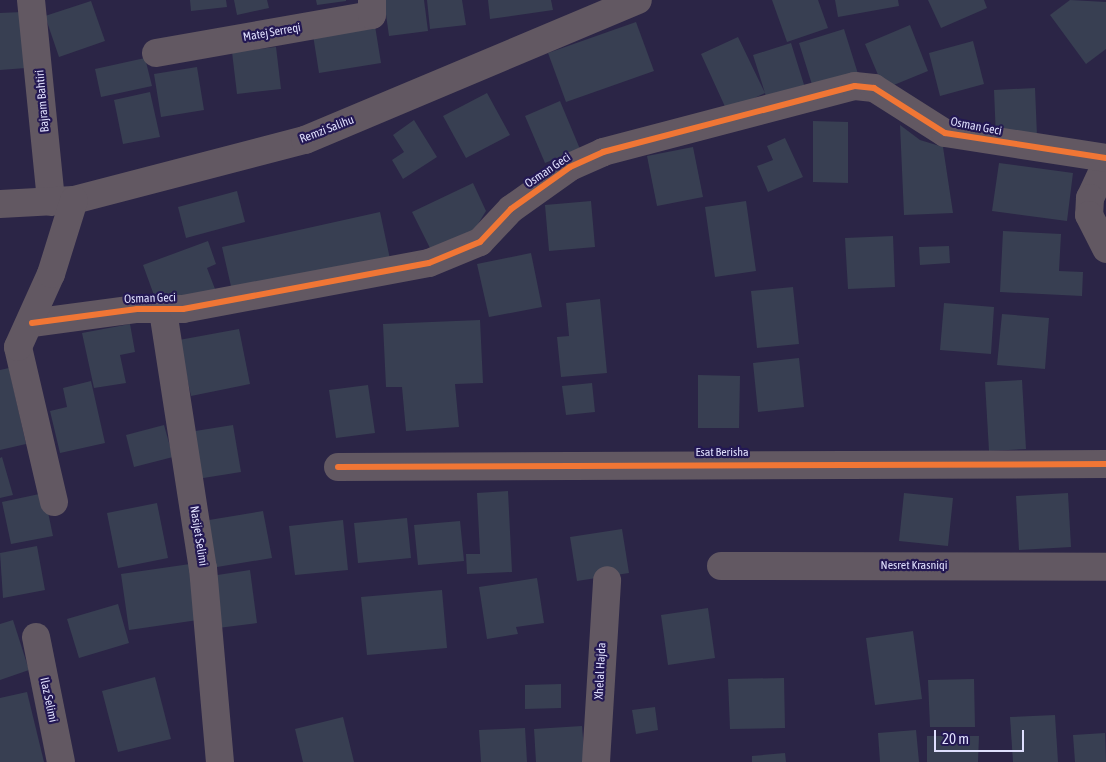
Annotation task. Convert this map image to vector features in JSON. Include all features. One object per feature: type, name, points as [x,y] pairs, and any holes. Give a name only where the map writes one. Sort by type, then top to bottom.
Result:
[{"type":"street","name":"Bajram Bahtiri","points":[[31,0],[62,201]]},
{"type":"street","name":"Matej Serreqi","points":[[156,53],[372,15],[372,0]]},
{"type":"street","name":"Remzi Salihu","points":[[0,204],[62,201],[305,140],[638,0]]},
{"type":"street","name":"Osman Geci","points":[[32,323],[136,309],[163,311],[428,263],[480,242],[511,210],[570,167],[603,152],[855,86],[874,88],[945,134],[1106,158]]},
{"type":"street","points":[[1106,164],[1090,198],[1089,215],[1106,249]]},
{"type":"street","points":[[54,502],[19,354],[23,334],[32,323],[62,201]]},
{"type":"street","name":"Nasijet Selimi","points":[[163,311],[203,568],[220,762]]},
{"type":"street","name":"Esat Berisha","points":[[338,467],[1106,464]]},
{"type":"street","name":"Nesret Krasniqi","points":[[721,566],[1106,567]]},
{"type":"street","name":"Xhelal Hajda","points":[[596,762],[607,580]]},
{"type":"street","name":"Ilaz Selimi","points":[[36,637],[61,762]]},
{"type":"building","points":[[190,0],[226,0],[227,7],[191,11]]},
{"type":"building","points":[[234,0],[267,0],[269,8],[237,15]]},
{"type":"building","points":[[316,0],[346,0],[346,1],[317,5]]},
{"type":"building","points":[[384,0],[424,0],[428,31],[389,36]]},
{"type":"building","points":[[427,0],[462,0],[466,25],[430,29]]},
{"type":"building","points":[[488,0],[551,0],[553,10],[490,19]]},
{"type":"building","points":[[772,0],[818,0],[828,28],[787,42]]},
{"type":"building","points":[[835,0],[898,0],[899,6],[838,17]]},
{"type":"building","points":[[928,0],[984,0],[987,8],[941,28]]},
{"type":"building","points":[[1070,0],[1106,2],[1106,49],[1086,64],[1050,15]]},
{"type":"building","points":[[91,1],[105,41],[59,57],[45,16]]},
{"type":"building","points":[[22,12],[26,68],[0,70],[0,13]]},
{"type":"building","points":[[636,22],[654,71],[566,102],[548,53]]},
{"type":"building","points":[[910,25],[928,71],[884,89],[865,44]]},
{"type":"building","points":[[375,26],[381,63],[319,73],[313,35]]},
{"type":"building","points":[[844,29],[859,77],[814,91],[799,43]]},
{"type":"building","points":[[738,37],[765,93],[727,111],[701,54]]},
{"type":"building","points":[[973,41],[984,84],[940,96],[929,53]]},
{"type":"building","points":[[791,43],[806,91],[767,103],[753,55]]},
{"type":"building","points":[[276,47],[281,89],[237,94],[232,52]]},
{"type":"building","points":[[145,58],[152,86],[101,97],[95,69]]},
{"type":"building","points":[[197,67],[204,110],[161,117],[154,74]]},
{"type":"building","points":[[1035,88],[1037,136],[996,138],[994,90]]},
{"type":"building","points":[[150,92],[160,137],[123,144],[114,100]]},
{"type":"building","points":[[487,93],[510,135],[466,158],[443,116]]},
{"type":"building","points":[[560,101],[580,149],[545,163],[525,116]]},
{"type":"building","points":[[414,120],[437,157],[403,179],[392,160],[404,152],[393,135]]},
{"type":"building","points":[[813,121],[848,122],[848,183],[813,182]]},
{"type":"building","points":[[900,125],[920,140],[943,147],[953,213],[904,215]]},
{"type":"building","points":[[785,138],[803,177],[768,192],[757,166],[773,160],[767,146]]},
{"type":"building","points":[[693,147],[703,197],[657,206],[647,156]]},
{"type":"building","points":[[999,163],[1073,173],[1067,221],[992,211]]},
{"type":"building","points":[[473,183],[486,211],[473,232],[432,252],[412,212]]},
{"type":"building","points":[[237,191],[245,222],[186,238],[178,207]]},
{"type":"building","points":[[591,201],[595,247],[549,251],[545,205]]},
{"type":"building","points":[[746,201],[756,271],[715,277],[705,207]]},
{"type":"building","points":[[380,212],[390,259],[233,295],[222,247]]},
{"type":"building","points":[[1003,231],[1061,234],[1059,271],[1083,272],[1082,296],[1000,292]]},
{"type":"building","points":[[893,236],[895,287],[848,289],[845,238]]},
{"type":"building","points":[[208,241],[216,264],[207,268],[215,289],[159,309],[143,265]]},
{"type":"building","points":[[949,246],[950,263],[920,265],[919,247]]},
{"type":"building","points":[[531,253],[542,307],[489,317],[477,264]]},
{"type":"building","points":[[793,287],[799,344],[757,348],[751,291]]},
{"type":"building","points":[[600,299],[607,373],[561,377],[557,337],[569,336],[566,303]]},
{"type":"building","points":[[944,303],[994,307],[991,354],[940,350]]},
{"type":"building","points":[[1002,314],[1049,318],[1045,369],[997,365]]},
{"type":"building","points":[[480,320],[483,383],[455,384],[459,427],[406,431],[402,387],[386,387],[383,324]]},
{"type":"building","points":[[130,324],[135,352],[120,355],[126,383],[94,388],[82,333]]},
{"type":"building","points":[[239,329],[250,384],[191,396],[179,340]]},
{"type":"building","points":[[799,358],[804,407],[758,412],[753,363]]},
{"type":"building","points":[[9,368],[26,444],[0,450],[0,370]]},
{"type":"building","points":[[698,375],[740,376],[739,428],[698,428]]},
{"type":"building","points":[[1022,380],[1026,449],[989,451],[985,382]]},
{"type":"building","points":[[91,381],[105,443],[60,453],[50,411],[67,407],[63,388]]},
{"type":"building","points":[[592,383],[595,412],[566,415],[562,386]]},
{"type":"building","points":[[368,385],[375,433],[336,438],[329,390]]},
{"type":"building","points":[[164,425],[173,457],[134,467],[126,435]]},
{"type":"building","points":[[233,425],[241,472],[197,479],[189,432]]},
{"type":"building","points":[[2,457],[13,495],[0,498],[0,458]]},
{"type":"building","points":[[508,491],[512,572],[467,574],[466,554],[480,554],[477,493]]},
{"type":"building","points":[[44,493],[53,536],[11,544],[2,502]]},
{"type":"building","points":[[904,493],[953,498],[948,546],[899,541]]},
{"type":"building","points":[[1068,493],[1071,547],[1019,550],[1016,496]]},
{"type":"building","points":[[157,503],[168,558],[118,568],[107,513]]},
{"type":"building","points":[[263,511],[272,558],[211,568],[203,521]]},
{"type":"building","points":[[407,518],[411,558],[358,563],[354,523]]},
{"type":"building","points":[[343,520],[348,570],[295,575],[289,526]]},
{"type":"building","points":[[460,521],[464,561],[418,565],[414,525]]},
{"type":"building","points":[[622,529],[629,573],[577,581],[570,537]]},
{"type":"building","points":[[37,546],[45,590],[3,598],[0,553]]},
{"type":"building","points":[[190,564],[198,620],[129,630],[121,574]]},
{"type":"building","points":[[250,570],[257,623],[218,628],[211,576]]},
{"type":"building","points":[[537,578],[544,623],[516,627],[518,634],[487,639],[479,587]]},
{"type":"building","points":[[442,590],[447,648],[367,655],[361,597]]},
{"type":"building","points":[[118,604],[129,643],[79,658],[67,619]]},
{"type":"building","points":[[708,608],[715,658],[668,665],[661,615]]},
{"type":"building","points":[[13,620],[29,670],[0,680],[0,624]]},
{"type":"building","points":[[913,631],[922,699],[875,705],[866,638]]},
{"type":"building","points":[[155,677],[171,739],[118,752],[102,691]]},
{"type":"building","points":[[784,678],[785,728],[730,729],[728,679]]},
{"type":"building","points":[[974,679],[975,727],[930,727],[928,680]]},
{"type":"building","points":[[561,684],[561,708],[525,709],[525,685]]},
{"type":"building","points":[[27,692],[44,762],[0,762],[0,698]]},
{"type":"building","points":[[655,707],[658,730],[636,734],[632,710]]},
{"type":"building","points":[[1055,715],[1058,762],[1013,762],[1010,717]]},
{"type":"building","points":[[343,717],[354,762],[303,762],[295,729]]},
{"type":"building","points":[[582,726],[585,762],[536,762],[534,729]]},
{"type":"building","points":[[525,728],[527,762],[481,762],[479,730]]},
{"type":"building","points":[[916,730],[919,762],[880,762],[878,733]]},
{"type":"building","points":[[1105,733],[1106,762],[1075,762],[1073,735]]},
{"type":"building","points":[[927,736],[979,736],[978,762],[927,762]]},
{"type":"building","points":[[785,753],[786,762],[752,762],[752,756]]},
{"type":"cycle path","points":[[32,323],[137,309],[183,309],[429,263],[480,242],[511,209],[570,167],[603,152],[855,86],[874,88],[945,133],[1106,158]]},
{"type":"cycle path","points":[[338,467],[1106,464]]}]
